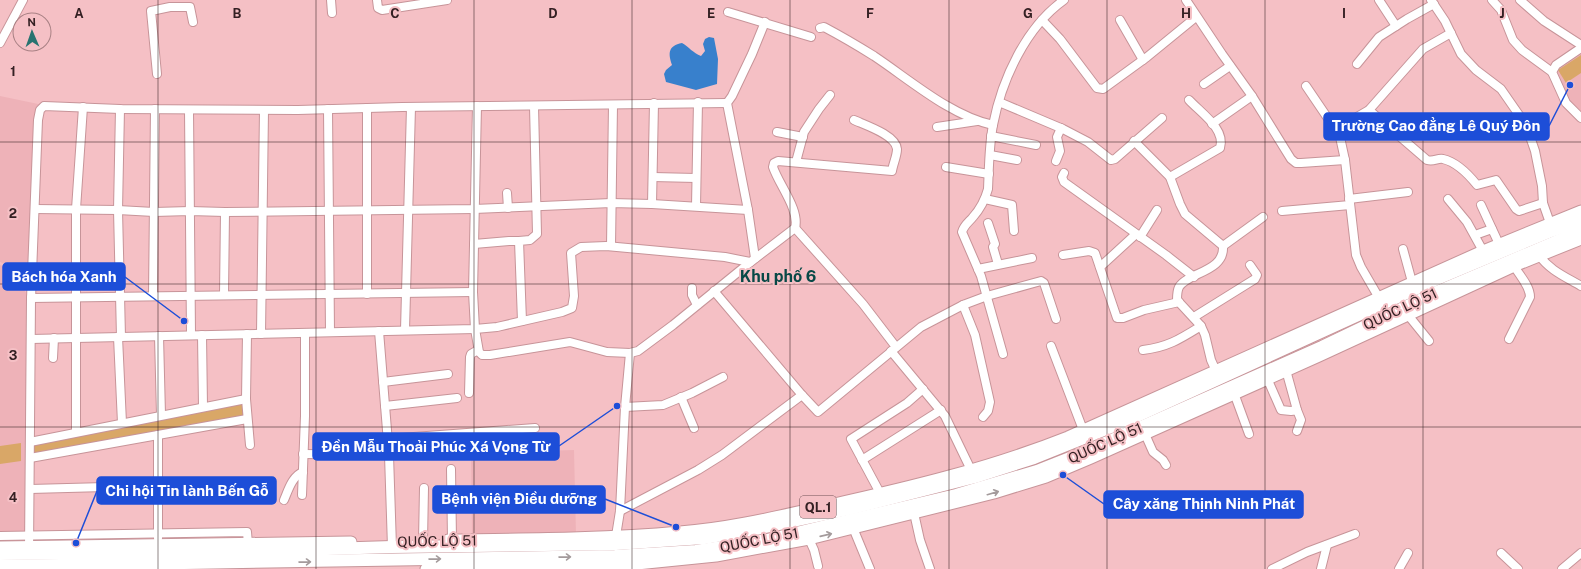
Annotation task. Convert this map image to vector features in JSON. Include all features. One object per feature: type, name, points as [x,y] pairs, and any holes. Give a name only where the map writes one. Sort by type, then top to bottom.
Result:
[{"type":"highway","name":"QUỐC LỘ 51","points":[[0,554],[30,545],[233,552],[392,544],[675,553],[734,546],[850,515],[973,474],[1034,458],[1085,434],[1126,421],[1215,376],[1347,317],[1551,230],[1581,220]]},
{"type":"highway","name":"QUỐC LỘ 51","points":[[850,515],[937,504],[964,493],[1048,467],[1232,390],[1381,323],[1437,292],[1568,240],[1581,231]]},
{"type":"highway","name":"QUỐC LỘ 51","points":[[2,567],[512,565],[548,564],[615,551]]},
{"type":"main road","name":"QUỐC LỘ 51","points":[[1347,317],[1379,298],[1412,282],[1550,222],[1581,211]]},
{"type":"main road","name":"QUỐC LỘ 51","points":[[1381,323],[1408,315],[1539,255],[1568,240],[1581,239]]},
{"type":"main road","name":"QUỐC LỘ 51","points":[[0,547],[30,545],[392,544],[452,540],[615,551],[680,532],[850,515],[914,513],[937,504],[994,493],[1046,476],[1145,434],[1232,390],[1286,370],[1342,341]]},
{"type":"main road","name":"QUỐC LỘ 51","points":[[615,551],[628,567],[716,556],[809,539],[850,515],[880,493],[973,474]]},
{"type":"main road","name":"QUỐC LỘ 51","points":[[426,569],[459,565]]},
{"type":"street","points":[[0,43],[23,0]]},
{"type":"street","points":[[331,0],[332,13]]},
{"type":"street","points":[[377,0],[378,8],[382,10],[447,0]]},
{"type":"street","points":[[1003,354],[978,269],[962,232],[964,227],[985,199],[989,174],[993,125],[999,102],[1015,60],[1028,38],[1042,20],[1064,0]]},
{"type":"street","points":[[1186,0],[1196,17],[1252,96],[1291,159],[1296,163],[1345,160]]},
{"type":"street","points":[[1379,0],[1396,26]]},
{"type":"street","points":[[1492,0],[1501,10],[1513,40],[1522,50],[1552,72],[1566,102],[1581,118]]},
{"type":"street","points":[[1520,0],[1544,21],[1581,45]]},
{"type":"street","points":[[1357,64],[1379,37],[1432,2],[1445,20],[1461,54],[1476,70],[1501,89],[1526,125],[1535,152],[1542,186],[1543,203],[1550,222]]},
{"type":"street","points":[[157,74],[150,15],[151,11],[170,4],[190,6],[193,22]]},
{"type":"street","points":[[728,12],[766,22],[811,37]]},
{"type":"street","points":[[1042,20],[1060,39],[1087,76],[1100,89],[1103,89],[1143,60],[1196,17]]},
{"type":"street","points":[[1120,20],[1143,60]]},
{"type":"street","points":[[753,260],[748,210],[727,103],[732,96],[766,22]]},
{"type":"street","points":[[820,28],[824,27],[862,49],[959,112],[977,121],[993,125]]},
{"type":"street","points":[[1338,128],[1369,110],[1423,49],[1451,33]]},
{"type":"street","points":[[1552,72],[1556,65],[1581,48]]},
{"type":"street","points":[[1204,84],[1230,66]]},
{"type":"street","points":[[1306,86],[1327,117],[1338,128],[1345,160],[1356,255],[1361,267],[1379,298]]},
{"type":"street","points":[[796,162],[804,132],[830,95]]},
{"type":"street","points":[[1212,124],[1252,96]]},
{"type":"street","points":[[1170,178],[1220,148],[1222,142],[1222,137],[1212,124],[1189,100]]},
{"type":"street","points":[[30,545],[31,298],[38,120],[40,110],[44,106],[155,110],[264,110],[613,105],[698,102],[727,103]]},
{"type":"street","points":[[696,206],[698,102]]},
{"type":"street","points":[[999,102],[1061,128],[1088,142],[1112,160],[1162,118]]},
{"type":"street","points":[[652,204],[654,103]]},
{"type":"street","points":[[611,246],[613,105]]},
{"type":"street","points":[[477,106],[474,209],[474,292],[475,329],[478,350],[482,355],[570,342],[607,352],[630,353],[638,351],[795,228],[797,221],[794,211],[773,167],[778,161],[892,171],[897,149],[894,141],[884,134],[854,120]]},
{"type":"street","points":[[474,244],[530,240],[537,234],[535,207],[534,106]]},
{"type":"street","points":[[76,432],[76,209],[83,107]]},
{"type":"street","points":[[405,330],[411,107]]},
{"type":"street","points":[[367,108],[367,294]]},
{"type":"street","points":[[120,109],[118,210],[122,423]]},
{"type":"street","points":[[328,109],[330,332]]},
{"type":"street","points":[[153,296],[155,110]]},
{"type":"street","points":[[190,110],[191,335]]},
{"type":"street","points":[[261,334],[264,110]]},
{"type":"street","points":[[1369,110],[1427,160],[1444,160],[1450,162],[1466,173],[1477,185],[1496,180],[1516,209],[1519,211],[1543,203]]},
{"type":"street","points":[[937,127],[977,121]]},
{"type":"street","points":[[1056,161],[1060,151],[1057,136],[1061,128]]},
{"type":"street","points":[[777,132],[803,136]]},
{"type":"street","points":[[992,136],[1036,144]]},
{"type":"street","points":[[1134,141],[1170,178],[1185,214],[1223,246],[1224,254],[1217,263],[1183,282],[1178,288],[1177,300],[1194,317],[1206,335],[1210,360],[1215,376]]},
{"type":"street","points":[[990,155],[1017,160]]},
{"type":"street","points":[[946,167],[989,174]]},
{"type":"street","points":[[1064,173],[1062,177],[1064,182],[1194,277]]},
{"type":"street","points":[[653,177],[696,178]]},
{"type":"street","points":[[1282,211],[1350,202],[1408,192]]},
{"type":"street","points":[[507,193],[508,208]]},
{"type":"street","points":[[985,199],[1012,205],[1014,231]]},
{"type":"street","points":[[1448,199],[1475,235],[1483,251]]},
{"type":"street","points":[[35,209],[154,212],[263,212],[474,209],[611,203],[696,206],[748,210]]},
{"type":"street","points":[[1480,205],[1499,244]]},
{"type":"street","points":[[1100,267],[1138,235],[1157,210]]},
{"type":"street","points":[[224,296],[225,212]]},
{"type":"street","points":[[1223,246],[1263,217]]},
{"type":"street","points":[[988,223],[995,244],[993,247],[998,264]]},
{"type":"street","points":[[795,228],[863,304],[893,349],[941,410],[952,428],[973,474]]},
{"type":"street","points":[[1475,235],[1492,229]]},
{"type":"street","points":[[519,241],[522,321]]},
{"type":"street","points":[[31,339],[475,329],[497,327],[562,312],[572,308],[574,296],[571,253],[581,247],[611,246],[753,260]]},
{"type":"street","points":[[1403,248],[1412,282]]},
{"type":"street","points":[[1063,255],[1092,251],[1095,253],[1117,318],[1123,318],[1144,310],[1178,302]]},
{"type":"street","points":[[1539,255],[1544,262],[1554,270],[1581,286]]},
{"type":"street","points":[[978,269],[1032,258]]},
{"type":"street","points":[[1194,317],[1255,279],[1256,275],[1250,265]]},
{"type":"street","points":[[1509,339],[1530,298],[1530,292],[1527,285],[1514,266]]},
{"type":"street","points":[[714,291],[816,411],[820,411],[921,327],[963,305],[987,296],[1041,281],[1043,282],[1056,319]]},
{"type":"street","points":[[692,288],[692,295],[697,305]]},
{"type":"street","points":[[31,298],[474,292]]},
{"type":"street","points":[[963,305],[975,335],[990,402],[988,411],[983,418]]},
{"type":"street","points":[[1408,315],[1429,341]]},
{"type":"street","points":[[1143,350],[1160,348],[1178,340],[1201,326]]},
{"type":"street","points":[[379,331],[389,455],[392,544]]},
{"type":"street","points":[[302,495],[305,332]]},
{"type":"street","points":[[247,334],[246,399],[250,445]]},
{"type":"street","points":[[202,335],[203,407]]},
{"type":"street","points":[[159,336],[161,415]]},
{"type":"street","points":[[53,358],[54,338]]},
{"type":"street","points":[[1051,346],[1085,434]]},
{"type":"street","points":[[469,393],[470,358],[471,354],[478,350]]},
{"type":"street","points":[[615,551],[620,511],[625,407],[630,353]]},
{"type":"street","points":[[1286,370],[1301,420],[1297,432]]},
{"type":"street","points":[[383,382],[448,374]]},
{"type":"street","points":[[625,407],[657,406],[681,397],[723,377]]},
{"type":"street","points":[[1267,378],[1281,410],[1297,410]]},
{"type":"street","points":[[880,493],[851,440],[907,403],[923,389]]},
{"type":"street","points":[[1232,390],[1249,434]]},
{"type":"street","points":[[620,511],[698,470],[722,455],[802,395]]},
{"type":"street","points":[[681,397],[694,428]]},
{"type":"street","points":[[385,406],[457,398]]},
{"type":"street","points":[[30,442],[246,399]]},
{"type":"street","points":[[862,460],[941,410]]},
{"type":"street","points":[[30,458],[248,419]]},
{"type":"street","points":[[387,439],[535,428]]},
{"type":"street","points":[[158,434],[158,545]]},
{"type":"street","points":[[1145,434],[1153,452],[1163,460],[1166,465]]},
{"type":"street","points":[[303,454],[389,455]]},
{"type":"street","points":[[450,469],[452,540]]},
{"type":"street","points":[[284,500],[293,481],[300,473],[303,472]]},
{"type":"street","points":[[30,489],[256,483]]},
{"type":"street","points":[[424,488],[424,541]]},
{"type":"street","points":[[914,513],[920,540],[930,569]]},
{"type":"street","points":[[850,515],[870,569]]},
{"type":"street","points":[[0,536],[30,545],[158,533],[247,532],[248,544]]},
{"type":"street","points":[[1272,569],[1307,552],[1355,534]]},
{"type":"street","points":[[809,539],[814,550],[818,566]]},
{"type":"street","points":[[1321,569],[1327,545]]},
{"type":"street","points":[[1399,569],[1408,553]]},
{"type":"street","points":[[1562,569],[1581,553]]},
{"type":"street","points":[[1501,554],[1518,569]]},
{"type":"shaded area","points":[[1581,51],[1581,115],[1568,101],[1555,70]]},
{"type":"shaded area","points":[[1581,55],[1581,73],[1566,83],[1558,70]]},
{"type":"shaded area","points":[[0,96],[43,105],[29,294],[13,267],[0,262]]},
{"type":"shaded area","points":[[0,265],[13,271],[29,298],[27,543],[0,543]]},
{"type":"shaded area","points":[[244,402],[245,417],[32,456],[32,443]]},
{"type":"shaded area","points":[[21,443],[21,461],[0,464],[0,446]]},
{"type":"shaded area","points":[[574,450],[576,534],[472,536],[471,453]]},
{"type":"water","points":[[709,37],[714,38],[718,59],[717,84],[696,90],[666,82],[664,74],[672,65],[670,51],[672,48],[677,44],[682,43],[701,56],[705,51],[703,44],[705,39]]},
{"type":"place","name":"Trường Cao đẳng Lê Quý Đôn","points":[[1570,85]]},
{"type":"place","name":"Bách hóa Xanh","points":[[184,321]]},
{"type":"place","name":"Đền Mẫu Thoải Phúc Xá Vọng Từ","points":[[617,406]]},
{"type":"place","name":"Cây xăng Thịnh Ninh Phát","points":[[1063,475]]},
{"type":"place","name":"Bệnh viện Điều dưỡng","points":[[676,527]]},
{"type":"place","name":"Chi hội Tin lành Bến Gỗ","points":[[76,543]]},
{"type":"district","name":"Khu phố 6","points":[[778,276]]}]
